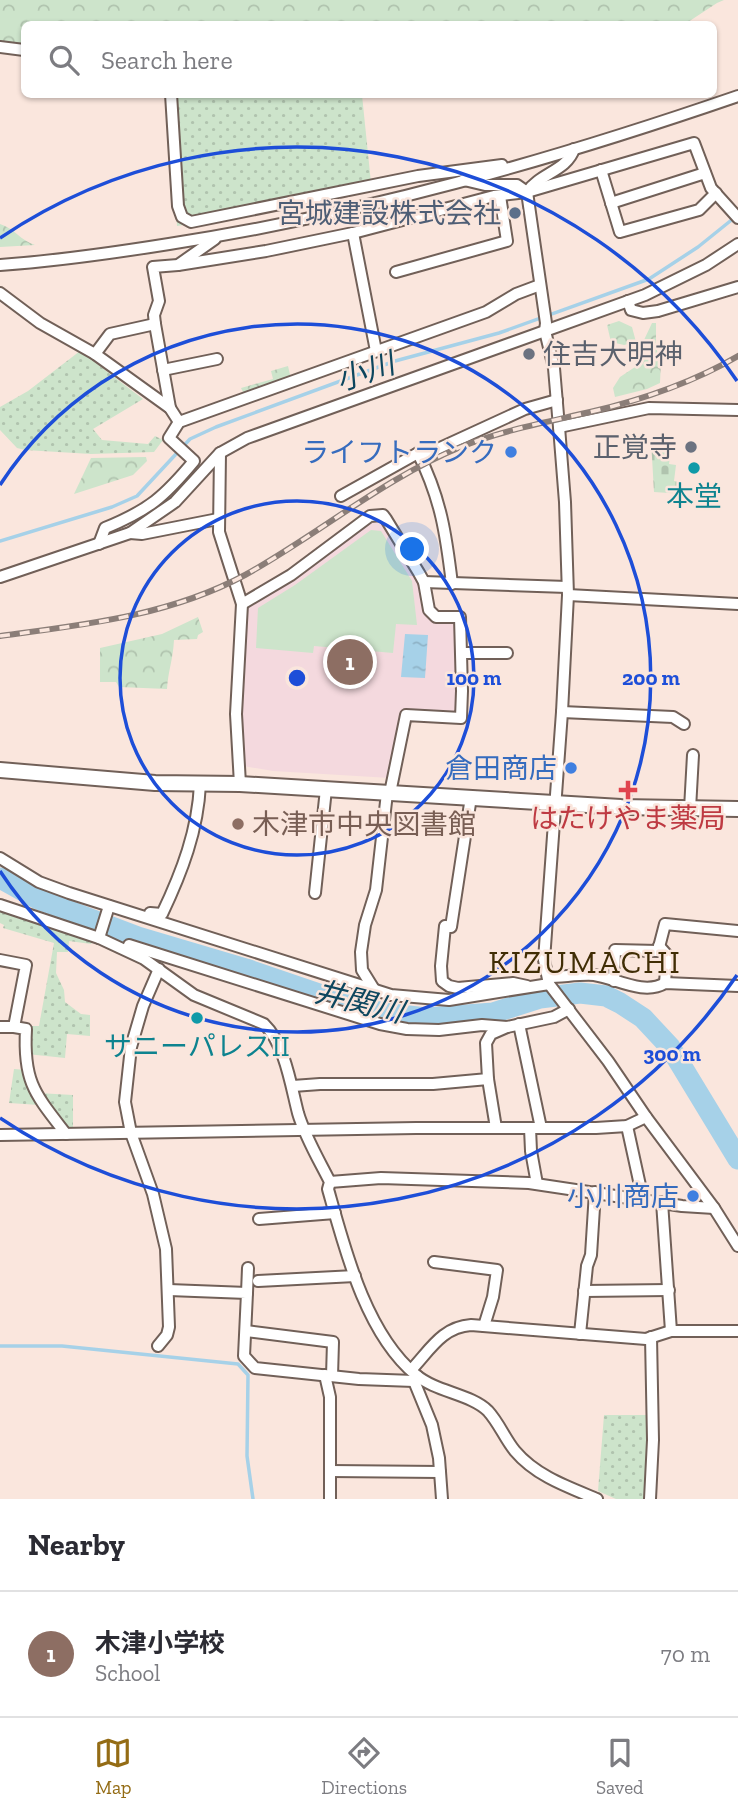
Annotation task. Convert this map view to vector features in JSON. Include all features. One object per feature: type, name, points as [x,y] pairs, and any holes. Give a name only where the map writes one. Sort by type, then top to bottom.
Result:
[{"type":"street","points":[[0,47],[21,50]]},
{"type":"street","points":[[0,265],[139,249],[357,209],[574,149],[738,96]]},
{"type":"street","points":[[170,98],[178,206],[180,214],[191,222],[418,176],[487,166],[519,165]]},
{"type":"street","points":[[170,408],[155,324],[154,315],[159,301],[153,267],[266,251],[353,233],[500,196],[527,192],[694,143],[705,173],[738,218]]},
{"type":"street","points":[[574,149],[567,163],[533,183],[527,192],[545,327],[554,368],[565,502],[567,591],[562,712],[544,960],[550,983],[566,1007],[714,1208],[738,1246]]},
{"type":"street","points":[[601,170],[620,232],[699,209],[720,197]]},
{"type":"street","points":[[611,203],[705,173]]},
{"type":"street","points":[[464,180],[485,185],[517,185],[527,192]]},
{"type":"street","points":[[396,272],[508,241],[500,196]]},
{"type":"street","points":[[353,233],[376,351]]},
{"type":"street","points":[[178,265],[220,236]]},
{"type":"street","points":[[0,577],[130,533],[175,502],[220,453],[247,438],[545,327],[628,301],[671,284],[736,249]]},
{"type":"street","points":[[628,301],[631,310],[648,313],[738,286]]},
{"type":"street","points":[[99,544],[105,528],[140,513],[168,492],[194,461],[169,438],[179,422],[486,312],[516,294],[541,290]]},
{"type":"street","points":[[0,293],[40,323],[95,354],[170,408],[179,422]]},
{"type":"street","points":[[95,354],[110,334],[155,324]]},
{"type":"street","points":[[163,370],[217,359]]},
{"type":"street","points":[[341,496],[418,453],[429,453],[513,414],[557,400]]},
{"type":"street","points":[[559,427],[649,408],[738,410]]},
{"type":"street","points":[[220,453],[219,532],[242,604],[236,714],[240,784]]},
{"type":"street","points":[[418,453],[432,482],[444,520],[452,584]]},
{"type":"street","points":[[242,604],[291,575],[370,516],[383,515],[424,582],[429,610],[436,617],[460,617],[461,718],[406,715],[389,793],[376,890],[365,925],[361,964],[375,991]]},
{"type":"street","points":[[130,533],[142,534],[218,519]]},
{"type":"street","points":[[424,582],[738,604]]},
{"type":"street","points":[[462,653],[507,653]]},
{"type":"street","points":[[562,712],[673,717],[684,724]]},
{"type":"street","points":[[690,809],[693,755]]},
{"type":"street","points":[[0,770],[155,783],[240,784],[690,809],[738,809]]},
{"type":"street","points":[[108,908],[162,914],[194,837],[200,784]]},
{"type":"street","points":[[315,892],[326,789]]},
{"type":"street","points":[[471,797],[451,927],[445,926],[442,981],[458,988],[513,983],[531,988]]},
{"type":"street","points":[[0,858],[39,882],[108,908],[161,921],[177,929],[375,991],[422,999],[449,1000],[531,988],[593,975],[642,987],[665,983],[738,986]]},
{"type":"street","points":[[0,905],[380,1024],[407,1029],[439,1030],[482,1025],[507,1027]]},
{"type":"street","points":[[100,936],[108,908]]},
{"type":"street","points":[[614,981],[615,950],[658,951],[665,924],[738,932]]},
{"type":"street","points":[[100,936],[159,969],[194,995],[264,1024],[274,1037],[293,1086],[304,1130],[330,1182],[328,1189],[355,1276],[380,1332],[414,1376],[432,1425],[442,1499]]},
{"type":"street","points":[[659,946],[667,955],[665,983]]},
{"type":"street","points":[[0,960],[26,965],[14,1027]]},
{"type":"street","points":[[158,1346],[167,1335],[169,1327],[166,1249],[153,1194],[131,1133],[125,1102],[131,1047],[143,1006],[159,969]]},
{"type":"street","points":[[496,1128],[488,1079],[486,1040],[494,1032],[507,1027],[554,1017],[566,1007]]},
{"type":"street","points":[[519,1024],[535,1128],[531,1151],[537,1184]]},
{"type":"street","points":[[0,1027],[26,1029],[25,1055],[35,1093],[66,1133]]},
{"type":"street","points":[[293,1086],[433,1084],[488,1079]]},
{"type":"street","points":[[0,1135],[627,1126],[646,1117]]},
{"type":"street","points":[[627,1126],[643,1199]]},
{"type":"street","points":[[330,1182],[381,1178],[537,1184],[714,1208]]},
{"type":"street","points":[[580,1334],[595,1192]]},
{"type":"street","points":[[662,1202],[671,1332]]},
{"type":"street","points":[[259,1219],[335,1213]]},
{"type":"street","points":[[434,1262],[497,1270],[493,1297],[484,1326]]},
{"type":"street","points":[[248,1268],[244,1356],[255,1368],[328,1376],[414,1376],[487,1410],[515,1451],[534,1469],[597,1499]]},
{"type":"street","points":[[258,1281],[355,1276]]},
{"type":"street","points":[[169,1290],[247,1293]]},
{"type":"street","points":[[584,1291],[669,1290]]},
{"type":"street","points":[[414,1376],[446,1331],[458,1326],[603,1337],[651,1337],[671,1332],[738,1331]]},
{"type":"street","points":[[246,1331],[333,1342],[328,1376],[330,1499]]},
{"type":"street","points":[[650,1499],[653,1440],[651,1337]]},
{"type":"street","points":[[330,1471],[440,1472]]},
{"type":"shaded area","points":[[372,520],[382,521],[421,586],[426,614],[434,621],[452,621],[458,624],[458,710],[450,713],[404,711],[390,778],[273,771],[243,766],[240,699],[246,607]]},
{"type":"green space","points":[[0,0],[724,0],[690,21],[21,21],[21,47],[0,44]]},
{"type":"green space","points":[[171,98],[362,98],[371,183],[177,226]]},
{"type":"green space","points":[[0,224],[26,241],[35,245],[0,247]]},
{"type":"green space","points":[[619,321],[632,327],[636,342],[624,345],[611,342],[607,325]]},
{"type":"green space","points":[[652,323],[656,323],[656,348],[661,361],[660,383],[615,397],[613,388],[620,377],[638,365],[644,340]]},
{"type":"green space","points":[[80,351],[143,399],[93,429],[102,440],[148,444],[155,436],[163,440],[154,452],[91,454],[25,450],[17,448],[0,430],[0,407],[28,391]]},
{"type":"green space","points":[[288,366],[291,379],[245,396],[241,388],[273,379],[271,371]]},
{"type":"green space","points":[[651,440],[672,441],[669,464],[676,465],[674,481],[683,483],[683,494],[654,492]]},
{"type":"green space","points":[[146,457],[147,461],[133,475],[74,494],[91,458]]},
{"type":"green space","points":[[371,530],[381,531],[412,581],[417,625],[396,624],[393,653],[314,646],[313,653],[256,648],[258,608]]},
{"type":"green space","points":[[198,617],[203,632],[197,639],[174,640],[167,689],[119,687],[116,682],[100,682],[100,648],[162,634]]},
{"type":"green space","points":[[0,910],[17,918],[95,939],[91,944],[69,941],[68,952],[57,952],[56,973],[64,990],[65,1002],[81,1014],[90,1015],[90,1036],[67,1034],[65,1058],[27,1054],[29,1026],[39,1026],[54,943],[3,928],[4,925],[0,923]]},
{"type":"green space","points":[[14,1069],[26,1070],[39,1105],[9,1103]]},
{"type":"green space","points":[[38,1093],[73,1095],[73,1128],[66,1128]]},
{"type":"green space","points":[[604,1415],[650,1415],[648,1499],[616,1499],[598,1491]]},
{"type":"water","points":[[405,634],[428,635],[425,678],[401,677]]},
{"type":"waterway","name":"小川","points":[[0,541],[112,507],[137,496],[190,439],[216,427],[395,361],[499,333],[649,279],[698,247],[734,218]]},
{"type":"waterway","name":"井関川","points":[[0,878],[38,899],[138,937],[383,1013],[426,1018],[493,1013],[540,998],[580,993],[606,996],[643,1018],[670,1047],[738,1159]]},
{"type":"waterway","points":[[0,1346],[62,1346],[238,1364],[248,1375],[247,1456],[253,1499]]},
{"type":"railway","points":[[0,636],[125,617],[216,589],[272,559],[406,474],[463,446],[510,431],[647,396],[703,374],[738,356]]},
{"type":"place","name":"宮城建設株式会社","points":[[515,213]]},
{"type":"place","name":"住吉大明神","points":[[529,354]]},
{"type":"place","name":"正覚寺","points":[[691,447]]},
{"type":"place","name":"ライフトランク","points":[[511,452]]},
{"type":"place","name":"本堂","points":[[694,468]]},
{"type":"place","name":"木津小学校","points":[[350,662]]},
{"type":"place","name":"倉田商店","points":[[571,768]]},
{"type":"place","name":"はたけやま薬局","points":[[628,790]]},
{"type":"place","name":"木津市中央図書館","points":[[238,824]]},
{"type":"place","name":"サニーパレスII","points":[[197,1018]]},
{"type":"place","name":"小川商店","points":[[693,1196]]},
{"type":"district","name":"KIZUMACHI","points":[[585,962]]}]
